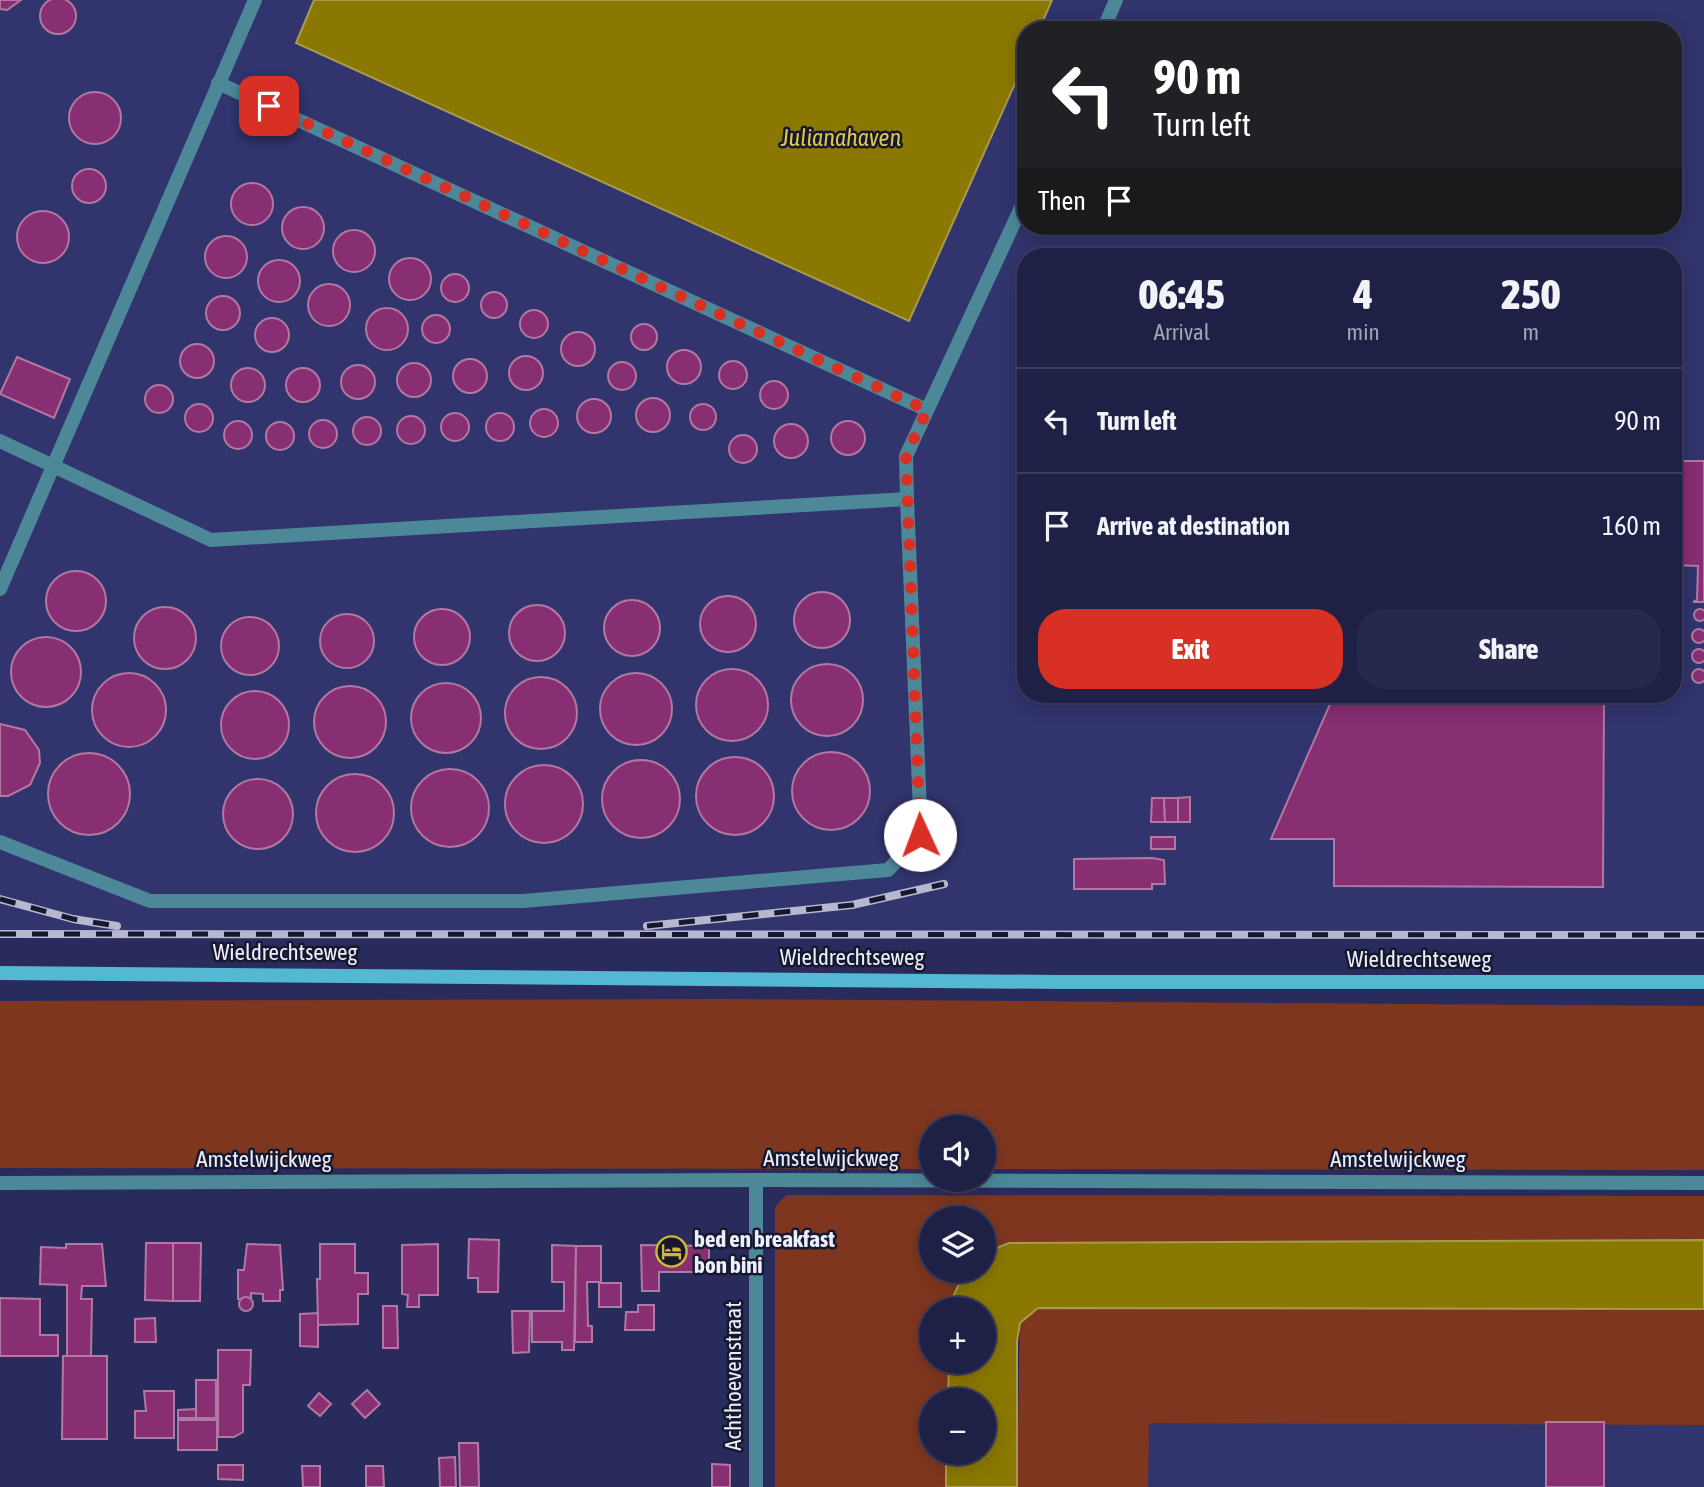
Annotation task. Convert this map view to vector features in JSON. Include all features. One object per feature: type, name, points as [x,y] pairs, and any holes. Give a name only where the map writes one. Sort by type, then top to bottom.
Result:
[{"type":"street","points":[[0,589],[255,0]]},
{"type":"street","points":[[1106,21],[1116,0]]},
{"type":"street","points":[[218,83],[927,410]]},
{"type":"street","points":[[0,842],[150,901],[523,901],[888,870],[920,835],[906,456],[1017,216]]},
{"type":"street","points":[[0,441],[211,540],[907,499]]},
{"type":"street","name":"Wieldrechtseweg","points":[[0,973],[1061,982],[1704,982]]},
{"type":"street","name":"Amstelwijckweg","points":[[0,1183],[756,1180],[1704,1183]]},
{"type":"street","name":"Achthoevenstraat","points":[[756,1180],[756,1487]]},
{"type":"shaded area","points":[[0,0],[315,0],[1017,59],[1017,235],[1682,235],[1682,21],[1043,21],[1052,0],[1704,0],[1704,935],[0,935]]},
{"type":"shaded area","points":[[721,999],[1704,1006],[1704,1170],[996,1169],[996,1115],[919,1115],[919,1169],[0,1168],[0,1001]]},
{"type":"shaded area","points":[[786,1195],[1704,1196],[1704,1240],[1077,1242],[1009,1243],[996,1248],[996,1206],[919,1206],[919,1283],[959,1283],[953,1297],[919,1297],[919,1374],[949,1374],[948,1388],[919,1388],[919,1465],[946,1465],[946,1487],[775,1487],[775,1207]]},
{"type":"shaded area","points":[[1107,1306],[1704,1309],[1704,1425],[1149,1423],[1148,1487],[1017,1487],[1020,1323],[1038,1308]]},
{"type":"shaded area","points":[[1704,1391],[1704,1487],[1057,1487],[1059,1392]]},
{"type":"water","name":"Julianahaven","points":[[314,0],[1052,0],[1043,21],[1017,21],[1017,79],[909,321],[296,43]]},
{"type":"water","points":[[1704,1240],[1704,1309],[1038,1308],[1020,1323],[1017,1341],[1017,1487],[946,1487],[946,1465],[996,1465],[996,1388],[948,1388],[949,1374],[996,1374],[996,1297],[953,1297],[959,1283],[996,1283],[996,1248],[1009,1243]]},
{"type":"building","points":[[62,-1],[71,3],[76,16],[71,29],[58,34],[45,29],[40,16],[45,3]]},
{"type":"building","points":[[0,0],[21,0],[7,10],[0,9]]},
{"type":"building","points":[[95,92],[114,99],[121,118],[114,137],[95,144],[76,137],[69,118],[76,99]]},
{"type":"building","points":[[89,169],[101,174],[106,186],[101,198],[89,203],[77,198],[72,186],[77,174]]},
{"type":"building","points":[[252,183],[267,189],[273,204],[267,219],[252,225],[237,219],[231,204],[237,189]]},
{"type":"building","points":[[303,207],[318,213],[324,228],[318,243],[303,249],[288,243],[282,228],[288,213]]},
{"type":"building","points":[[43,211],[53,213],[61,219],[67,227],[67,247],[61,255],[53,261],[43,263],[33,261],[25,255],[19,247],[17,237],[19,227],[25,219],[33,213]]},
{"type":"building","points":[[354,230],[369,236],[375,251],[369,266],[354,272],[339,266],[333,251],[339,236]]},
{"type":"building","points":[[226,236],[241,242],[247,257],[241,272],[226,278],[211,272],[205,257],[211,242]]},
{"type":"building","points":[[410,258],[425,264],[431,279],[425,294],[410,300],[395,294],[389,279],[395,264]]},
{"type":"building","points":[[279,260],[294,266],[300,281],[294,296],[279,302],[264,296],[258,281],[264,266]]},
{"type":"building","points":[[455,274],[465,278],[469,288],[465,298],[455,302],[445,298],[441,288],[445,278]]},
{"type":"building","points":[[329,284],[344,290],[350,305],[344,320],[329,326],[314,320],[308,305],[314,290]]},
{"type":"building","points":[[494,292],[504,295],[507,305],[504,315],[494,318],[484,315],[481,305],[484,295]]},
{"type":"building","points":[[223,296],[235,301],[240,313],[235,325],[223,330],[211,325],[206,313],[211,301]]},
{"type":"building","points":[[387,308],[402,314],[408,329],[402,344],[387,350],[372,344],[366,329],[372,314]]},
{"type":"building","points":[[534,310],[544,314],[548,324],[544,334],[534,338],[524,334],[520,324],[524,314]]},
{"type":"building","points":[[436,315],[446,319],[450,329],[446,339],[436,343],[426,339],[422,329],[426,319]]},
{"type":"building","points":[[272,318],[284,323],[289,335],[284,347],[272,352],[260,347],[255,335],[260,323]]},
{"type":"building","points":[[644,324],[654,327],[657,337],[654,347],[644,350],[634,347],[631,337],[634,327]]},
{"type":"building","points":[[578,332],[590,337],[595,349],[590,361],[578,366],[566,361],[561,349],[566,337]]},
{"type":"building","points":[[197,344],[209,349],[214,361],[209,373],[197,378],[185,373],[180,361],[185,349]]},
{"type":"building","points":[[684,350],[696,355],[701,367],[696,379],[684,384],[672,379],[667,367],[672,355]]},
{"type":"building","points":[[526,356],[538,361],[543,373],[538,385],[526,390],[514,385],[509,373],[514,361]]},
{"type":"building","points":[[17,357],[70,379],[54,418],[0,394]]},
{"type":"building","points":[[470,359],[482,364],[487,376],[482,388],[470,393],[458,388],[453,376],[458,364]]},
{"type":"building","points":[[733,361],[743,365],[747,375],[743,385],[733,389],[723,385],[719,375],[723,365]]},
{"type":"building","points":[[622,362],[632,366],[636,376],[632,386],[622,390],[612,386],[608,376],[612,366]]},
{"type":"building","points":[[414,363],[426,368],[431,380],[426,392],[414,397],[402,392],[397,380],[402,368]]},
{"type":"building","points":[[358,365],[370,370],[375,382],[370,394],[358,399],[346,394],[341,382],[346,370]]},
{"type":"building","points":[[248,368],[260,373],[265,385],[260,397],[248,402],[236,397],[231,385],[236,373]]},
{"type":"building","points":[[303,368],[315,373],[320,385],[315,397],[303,402],[291,397],[286,385],[291,373]]},
{"type":"building","points":[[774,381],[784,385],[788,395],[784,405],[774,409],[764,405],[760,395],[764,385]]},
{"type":"building","points":[[159,385],[169,389],[173,399],[169,409],[159,413],[149,409],[145,399],[149,389]]},
{"type":"building","points":[[653,398],[665,403],[670,415],[665,427],[653,432],[641,427],[636,415],[641,403]]},
{"type":"building","points":[[594,399],[606,404],[611,416],[606,428],[594,433],[582,428],[577,416],[582,404]]},
{"type":"building","points":[[199,404],[209,408],[213,418],[209,428],[199,432],[189,428],[185,418],[189,408]]},
{"type":"building","points":[[703,404],[713,407],[716,417],[713,427],[703,430],[693,427],[690,417],[693,407]]},
{"type":"building","points":[[544,409],[554,413],[558,423],[554,433],[544,437],[534,433],[530,423],[534,413]]},
{"type":"building","points":[[455,413],[465,417],[469,427],[465,437],[455,441],[445,437],[441,427],[445,417]]},
{"type":"building","points":[[500,413],[510,417],[514,427],[510,437],[500,441],[490,437],[486,427],[490,417]]},
{"type":"building","points":[[411,416],[421,420],[425,430],[421,440],[411,444],[401,440],[397,430],[401,420]]},
{"type":"building","points":[[367,417],[377,421],[381,431],[377,441],[367,445],[357,441],[353,431],[357,421]]},
{"type":"building","points":[[323,420],[333,424],[337,434],[333,444],[323,448],[313,444],[309,434],[313,424]]},
{"type":"building","points":[[238,421],[248,425],[252,435],[248,445],[238,449],[228,445],[224,435],[228,425]]},
{"type":"building","points":[[848,421],[860,426],[865,438],[860,450],[848,455],[836,450],[831,438],[836,426]]},
{"type":"building","points":[[280,422],[290,426],[294,436],[290,446],[280,450],[270,446],[266,436],[270,426]]},
{"type":"building","points":[[791,424],[803,429],[808,441],[803,453],[791,458],[779,453],[774,441],[779,429]]},
{"type":"building","points":[[743,435],[753,439],[757,449],[753,459],[743,463],[733,459],[729,449],[733,439]]},
{"type":"building","points":[[1682,461],[1704,461],[1704,602],[1693,602],[1697,600],[1698,566],[1682,565]]},
{"type":"building","points":[[70,571],[82,571],[101,584],[106,601],[104,613],[93,626],[82,631],[70,631],[51,618],[46,607],[46,595],[59,576]]},
{"type":"building","points":[[822,592],[833,594],[842,600],[848,609],[848,631],[842,640],[833,646],[822,648],[811,646],[802,640],[796,631],[794,620],[796,609],[802,600],[811,594]]},
{"type":"building","points":[[728,596],[739,598],[748,604],[754,613],[754,635],[748,644],[739,650],[728,652],[717,650],[708,644],[702,635],[700,624],[702,613],[708,604],[717,598]]},
{"type":"building","points":[[632,600],[643,602],[652,608],[658,617],[658,639],[652,648],[643,654],[632,656],[621,654],[612,648],[606,639],[604,628],[606,617],[612,608],[621,602]]},
{"type":"building","points":[[537,605],[548,607],[557,613],[563,622],[563,644],[557,653],[548,659],[537,661],[526,659],[517,653],[511,644],[509,633],[511,622],[517,613],[526,607]]},
{"type":"building","points":[[159,607],[171,607],[187,616],[194,626],[194,650],[187,660],[171,669],[159,669],[148,664],[139,655],[134,644],[134,632],[139,621],[148,612]]},
{"type":"building","points":[[436,609],[448,609],[458,613],[466,621],[470,637],[466,653],[458,661],[448,665],[436,665],[426,661],[418,653],[414,643],[414,631],[418,621],[426,613]]},
{"type":"building","points":[[1695,610],[1705,610],[1705,620],[1695,620]]},
{"type":"building","points":[[352,614],[362,618],[370,626],[374,641],[370,656],[362,664],[342,668],[332,664],[324,656],[320,636],[324,626],[332,618]]},
{"type":"building","points":[[244,617],[256,617],[271,625],[279,640],[279,652],[271,667],[256,675],[244,675],[229,667],[221,652],[221,640],[229,625]]},
{"type":"building","points":[[1694,631],[1704,631],[1704,641],[1694,641]]},
{"type":"building","points":[[39,637],[53,637],[66,643],[75,652],[81,672],[79,685],[71,697],[53,707],[39,707],[26,701],[17,692],[11,679],[11,665],[17,652],[26,643]]},
{"type":"building","points":[[1694,651],[1704,651],[1704,661],[1694,661]]},
{"type":"building","points":[[827,664],[847,670],[857,680],[863,700],[857,720],[847,730],[827,736],[807,730],[797,720],[791,700],[797,680],[807,670]]},
{"type":"building","points":[[732,669],[752,675],[762,685],[768,705],[762,725],[752,735],[732,741],[712,735],[702,725],[696,705],[702,685],[712,675]]},
{"type":"building","points":[[1694,671],[1704,671],[1704,681],[1694,681]]},
{"type":"building","points":[[129,673],[143,676],[155,684],[163,696],[166,710],[163,724],[155,736],[143,744],[129,747],[115,744],[103,736],[95,724],[92,710],[95,696],[103,684],[115,676]]},
{"type":"building","points":[[636,673],[656,679],[666,689],[672,709],[666,729],[656,739],[636,745],[616,739],[606,729],[600,709],[606,689],[616,679]]},
{"type":"building","points":[[541,677],[561,683],[571,693],[577,713],[571,733],[561,743],[541,749],[521,743],[511,733],[505,713],[511,693],[521,683]]},
{"type":"building","points":[[446,683],[471,693],[481,718],[471,743],[446,753],[421,743],[411,718],[421,693]]},
{"type":"building","points":[[350,686],[370,692],[380,702],[386,722],[380,742],[370,752],[350,758],[330,752],[320,742],[314,722],[320,702],[330,692]]},
{"type":"building","points":[[255,691],[268,694],[279,701],[286,712],[289,725],[286,738],[279,749],[268,756],[255,759],[242,756],[231,749],[224,738],[221,725],[224,712],[231,701],[242,694]]},
{"type":"building","points":[[1330,703],[1604,703],[1603,887],[1334,886],[1334,839],[1271,839]]},
{"type":"building","points":[[0,724],[25,730],[39,750],[40,763],[30,785],[8,796],[0,796]]},
{"type":"building","points":[[831,752],[846,755],[863,769],[870,791],[867,806],[853,823],[831,830],[816,827],[799,813],[792,791],[795,776],[809,759]]},
{"type":"building","points":[[89,753],[105,756],[118,765],[127,778],[130,794],[127,810],[118,823],[105,832],[89,835],[73,832],[60,823],[51,810],[48,794],[51,778],[60,765],[73,756]]},
{"type":"building","points":[[735,757],[750,760],[767,774],[774,796],[771,811],[757,828],[735,835],[720,832],[703,818],[696,796],[699,781],[713,764]]},
{"type":"building","points":[[641,760],[656,763],[673,777],[680,799],[677,814],[663,831],[641,838],[626,835],[609,821],[602,799],[605,784],[619,767]]},
{"type":"building","points":[[544,765],[559,768],[572,776],[580,789],[583,804],[580,819],[572,832],[559,840],[544,843],[529,840],[516,832],[508,819],[505,804],[508,789],[516,776],[529,768]]},
{"type":"building","points":[[450,769],[465,772],[482,786],[489,808],[486,823],[472,840],[450,847],[435,844],[418,830],[411,808],[414,793],[428,776]]},
{"type":"building","points":[[355,774],[370,777],[383,785],[391,798],[394,813],[391,828],[383,841],[370,849],[355,852],[340,849],[327,841],[319,828],[316,813],[319,798],[327,785],[340,777]]},
{"type":"building","points":[[258,779],[283,789],[293,814],[283,839],[258,849],[233,839],[223,814],[233,789]]},
{"type":"building","points":[[1190,797],[1190,822],[1178,822],[1178,798]]},
{"type":"building","points":[[1152,798],[1164,798],[1165,822],[1151,822]]},
{"type":"building","points":[[1164,798],[1178,798],[1178,822],[1165,822]]},
{"type":"building","points":[[1151,837],[1175,837],[1175,849],[1151,849]]},
{"type":"building","points":[[1074,859],[1164,860],[1165,884],[1152,884],[1152,889],[1074,889]]},
{"type":"building","points":[[469,1239],[499,1240],[498,1292],[478,1292],[478,1278],[468,1278]]},
{"type":"building","points":[[146,1243],[173,1243],[173,1301],[145,1300]]},
{"type":"building","points":[[173,1243],[201,1243],[200,1301],[173,1301]]},
{"type":"building","points":[[66,1244],[102,1244],[106,1286],[82,1286],[81,1299],[92,1299],[91,1356],[67,1356],[67,1285],[40,1284],[41,1247],[66,1248]]},
{"type":"building","points":[[247,1244],[280,1245],[283,1290],[280,1290],[280,1301],[263,1301],[263,1294],[251,1293],[251,1299],[238,1299],[238,1270],[244,1270]]},
{"type":"building","points":[[320,1244],[355,1244],[355,1273],[368,1273],[368,1294],[358,1294],[358,1324],[318,1325],[317,1279],[320,1279]]},
{"type":"building","points":[[438,1244],[438,1295],[419,1295],[419,1307],[407,1307],[408,1295],[402,1294],[402,1245]]},
{"type":"building","points":[[552,1245],[576,1246],[574,1350],[562,1350],[562,1342],[532,1342],[532,1311],[564,1311],[564,1282],[552,1282]]},
{"type":"building","points":[[641,1245],[709,1246],[709,1272],[659,1272],[659,1291],[642,1291]]},
{"type":"building","points":[[576,1246],[601,1246],[601,1282],[587,1282],[588,1326],[592,1326],[592,1342],[575,1342]]},
{"type":"building","points":[[599,1283],[621,1283],[621,1307],[599,1307]]},
{"type":"building","points":[[243,1297],[249,1297],[253,1304],[249,1311],[243,1311],[239,1307],[239,1301]]},
{"type":"building","points":[[0,1298],[40,1299],[40,1335],[58,1335],[58,1356],[0,1356]]},
{"type":"building","points":[[638,1305],[654,1305],[654,1330],[625,1330],[626,1312],[638,1312]]},
{"type":"building","points":[[383,1306],[397,1306],[398,1348],[383,1348]]},
{"type":"building","points":[[512,1311],[530,1311],[529,1352],[513,1353]]},
{"type":"building","points":[[318,1313],[318,1347],[300,1346],[300,1314]]},
{"type":"building","points":[[155,1318],[156,1342],[135,1342],[135,1319]]},
{"type":"building","points":[[218,1350],[251,1350],[250,1385],[243,1385],[243,1432],[234,1437],[218,1437]]},
{"type":"building","points":[[63,1356],[107,1356],[107,1439],[62,1439]]},
{"type":"building","points":[[196,1380],[216,1380],[216,1418],[196,1418]]},
{"type":"building","points":[[367,1390],[380,1404],[365,1418],[352,1404]]},
{"type":"building","points":[[144,1391],[174,1391],[174,1438],[135,1438],[135,1411],[146,1411]]},
{"type":"building","points":[[319,1393],[331,1404],[320,1416],[308,1406]]},
{"type":"building","points":[[196,1409],[196,1418],[178,1418],[178,1410]]},
{"type":"building","points":[[178,1420],[217,1420],[217,1450],[178,1450]]},
{"type":"building","points":[[1546,1422],[1604,1422],[1604,1487],[1546,1487]]},
{"type":"building","points":[[459,1443],[478,1443],[479,1487],[460,1487]]},
{"type":"building","points":[[455,1457],[456,1487],[440,1487],[439,1458]]},
{"type":"building","points":[[712,1464],[730,1465],[730,1487],[712,1487]]},
{"type":"building","points":[[218,1465],[243,1465],[243,1480],[218,1479]]},
{"type":"building","points":[[302,1466],[320,1466],[320,1487],[303,1487]]},
{"type":"building","points":[[366,1466],[383,1466],[384,1487],[366,1487]]},
{"type":"railway","points":[[647,926],[852,905],[944,884]]},
{"type":"railway","points":[[0,899],[73,919],[117,926]]},
{"type":"railway","points":[[0,934],[1704,935]]},
{"type":"place","name":"bed en breakfast bon bini","points":[[671,1252]]},
{"type":"route","points":[[269,106],[927,410],[906,456],[920,835]]}]
